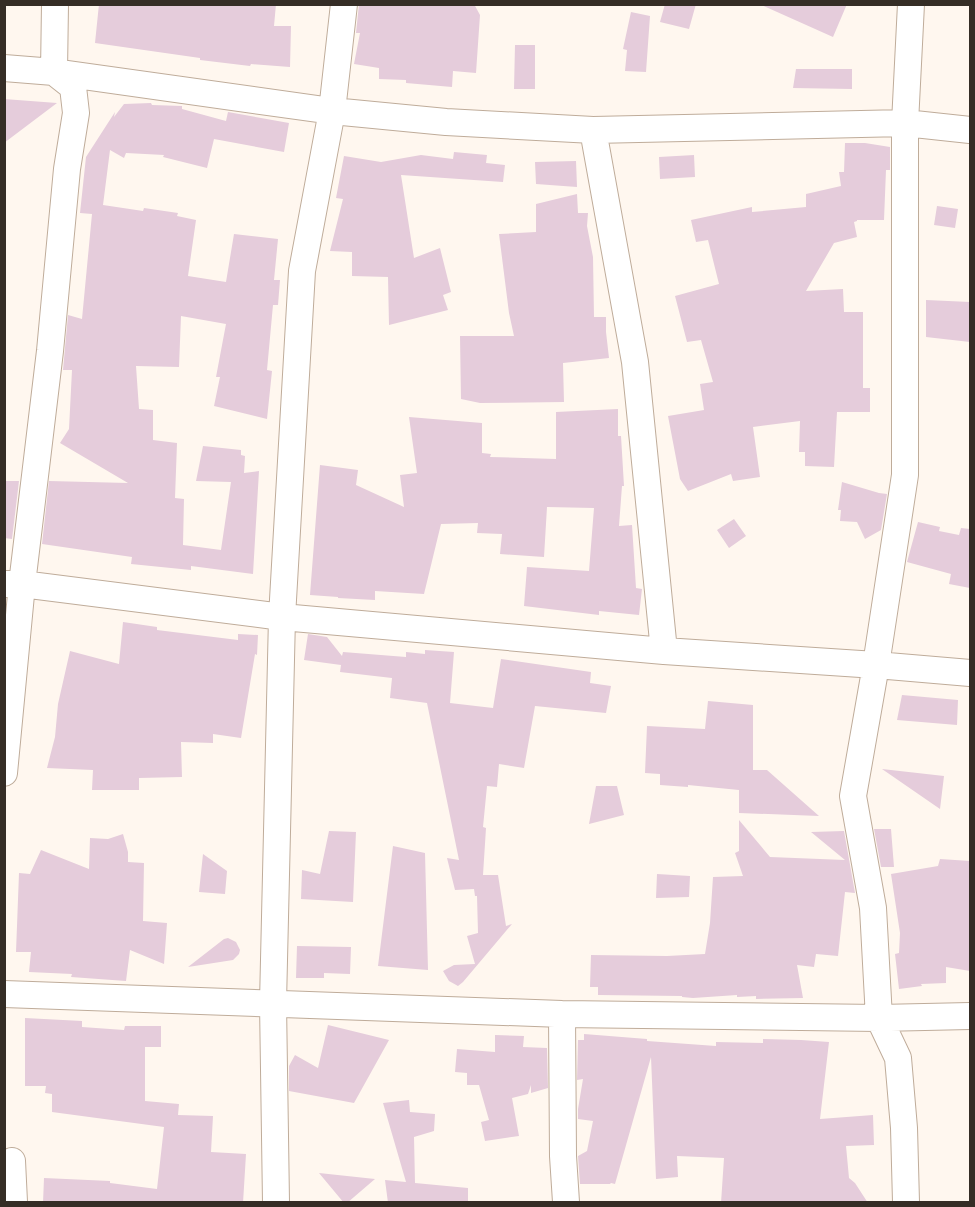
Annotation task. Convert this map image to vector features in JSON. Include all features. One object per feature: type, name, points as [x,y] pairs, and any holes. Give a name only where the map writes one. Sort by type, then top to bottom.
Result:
[{"type":"street","points":[[54,72],[55,4]]},
{"type":"street","points":[[276,1203],[273,1003],[282,617],[302,271],[332,111],[344,4]]},
{"type":"street","points":[[906,1203],[904,1128],[898,1058],[879,1018],[873,908],[853,796],[905,475],[905,123],[911,4]]},
{"type":"street","points":[[4,69],[54,72],[332,111],[446,122],[593,130],[905,123],[970,130]]},
{"type":"street","points":[[4,773],[13,584],[50,351],[67,169],[76,113],[73,87],[54,72]]},
{"type":"street","points":[[593,130],[635,362],[664,651]]},
{"type":"street","points":[[13,584],[282,617],[664,651],[970,673]]},
{"type":"street","points":[[4,994],[562,1014],[879,1018],[970,1016]]},
{"type":"street","points":[[562,1014],[563,1156],[566,1203]]},
{"type":"street","points":[[12,1161],[14,1203]]},
{"type":"building","points":[[99,4],[276,4],[274,26],[291,26],[290,67],[251,64],[250,66],[200,60],[200,58],[95,43]]},
{"type":"building","points":[[359,4],[474,4],[480,15],[476,73],[453,71],[452,87],[406,83],[406,80],[379,79],[379,68],[354,64],[360,33],[356,33]]},
{"type":"building","points":[[665,4],[696,4],[689,29],[660,22]]},
{"type":"building","points":[[759,4],[847,4],[833,37]]},
{"type":"building","points":[[631,12],[650,16],[646,72],[625,71],[627,50],[623,49]]},
{"type":"building","points":[[515,45],[535,45],[535,89],[514,89]]},
{"type":"building","points":[[796,69],[852,69],[852,89],[793,88]]},
{"type":"building","points":[[4,99],[57,103],[4,143]]},
{"type":"building","points":[[151,103],[152,105],[182,106],[182,109],[226,121],[228,112],[289,123],[284,152],[214,139],[207,168],[163,157],[164,155],[126,153],[124,158],[110,150],[103,205],[178,213],[177,216],[196,220],[188,276],[226,282],[234,234],[278,239],[274,280],[280,280],[278,305],[273,305],[267,370],[272,371],[267,419],[214,406],[220,377],[216,377],[226,324],[181,316],[179,367],[136,366],[139,409],[153,410],[153,440],[177,443],[175,498],[184,499],[183,545],[221,550],[231,482],[196,481],[203,446],[241,450],[241,455],[245,456],[244,473],[259,471],[253,574],[191,566],[191,570],[131,564],[132,557],[42,544],[49,481],[128,483],[60,443],[69,429],[72,370],[63,370],[68,315],[82,319],[92,214],[80,213],[86,157],[115,112],[114,117],[124,104]]},
{"type":"building","points":[[845,143],[890,147],[890,170],[886,170],[884,220],[854,222],[857,237],[834,243],[806,291],[843,289],[844,312],[863,312],[863,388],[870,388],[870,412],[837,412],[834,467],[805,466],[805,452],[799,452],[800,421],[753,427],[760,477],[733,481],[731,474],[688,491],[680,479],[668,416],[704,410],[700,384],[713,382],[701,340],[687,342],[675,296],[719,284],[708,240],[696,242],[691,220],[752,207],[752,212],[806,207],[806,194],[841,186],[839,172],[844,172]]},
{"type":"building","points":[[454,152],[487,155],[486,163],[505,165],[503,182],[401,175],[414,258],[440,248],[451,292],[443,295],[448,310],[389,325],[388,277],[352,276],[352,252],[330,251],[343,199],[336,198],[344,156],[381,162],[421,155],[453,159]]},
{"type":"building","points":[[694,155],[695,177],[660,179],[659,157]]},
{"type":"building","points":[[576,161],[577,187],[536,184],[535,162]]},
{"type":"building","points":[[577,194],[578,213],[588,213],[587,226],[593,257],[594,317],[606,317],[609,358],[563,363],[564,402],[480,403],[461,399],[460,336],[514,336],[499,234],[536,232],[536,204]]},
{"type":"building","points":[[937,206],[958,209],[955,228],[934,225]]},
{"type":"building","points":[[926,300],[970,302],[970,342],[926,337]]},
{"type":"building","points":[[618,409],[618,436],[621,436],[624,486],[622,486],[619,526],[632,525],[636,588],[642,589],[639,615],[599,611],[599,615],[524,606],[527,567],[589,571],[594,508],[547,507],[544,557],[500,554],[502,534],[477,533],[478,523],[441,524],[424,594],[375,591],[375,600],[310,595],[320,465],[358,470],[356,485],[404,507],[400,475],[417,473],[409,417],[482,423],[482,453],[491,454],[490,457],[556,459],[556,412]]},
{"type":"building","points":[[4,481],[19,481],[12,539],[4,538]]},
{"type":"building","points":[[842,482],[887,494],[881,530],[865,539],[857,522],[840,521],[841,510],[838,510]]},
{"type":"building","points":[[734,519],[746,536],[729,548],[717,530]]},
{"type":"building","points":[[918,522],[940,527],[939,531],[959,535],[961,528],[970,529],[970,588],[949,584],[951,574],[907,562]]},
{"type":"building","points":[[123,622],[157,627],[157,630],[238,640],[238,634],[258,635],[257,655],[255,654],[241,738],[213,734],[213,743],[181,742],[182,777],[139,778],[139,790],[92,790],[93,770],[47,768],[55,737],[58,704],[70,651],[119,664]]},
{"type":"building","points":[[308,634],[327,637],[342,656],[343,652],[406,657],[406,652],[425,654],[425,650],[454,652],[450,703],[493,708],[501,659],[591,672],[590,683],[611,686],[606,713],[535,706],[524,768],[499,764],[497,787],[487,786],[483,827],[486,828],[483,875],[498,875],[506,926],[512,924],[458,986],[449,981],[443,971],[454,965],[475,964],[467,936],[478,933],[477,896],[475,896],[474,889],[455,890],[447,858],[459,860],[427,703],[390,698],[392,678],[340,672],[341,665],[304,660]]},
{"type":"building","points":[[902,695],[958,700],[957,725],[897,720]]},
{"type":"building","points":[[708,701],[753,705],[753,770],[767,770],[819,816],[739,813],[739,790],[660,785],[660,774],[645,773],[647,726],[705,729]]},
{"type":"building","points":[[882,769],[944,776],[940,809]]},
{"type":"building","points":[[596,786],[617,786],[624,815],[589,824]]},
{"type":"building","points":[[739,820],[770,857],[845,860],[811,832],[844,831],[855,893],[845,892],[838,956],[816,954],[814,967],[797,965],[803,998],[756,999],[756,996],[737,997],[737,995],[693,998],[598,995],[598,987],[590,987],[591,955],[705,954],[713,877],[743,876],[735,853],[739,851]]},
{"type":"building","points":[[874,829],[891,829],[894,867],[881,867]]},
{"type":"building","points":[[329,831],[356,832],[353,902],[301,899],[302,870],[320,874]]},
{"type":"building","points":[[123,834],[128,862],[144,863],[143,921],[167,923],[164,964],[130,950],[126,981],[71,977],[72,974],[29,972],[31,952],[16,952],[19,873],[30,874],[41,850],[89,869],[90,838],[108,839]]},
{"type":"building","points":[[393,846],[425,853],[428,970],[378,966]]},
{"type":"building","points":[[203,854],[227,871],[225,894],[199,892]]},
{"type":"building","points":[[940,859],[970,861],[970,971],[946,967],[946,983],[921,984],[922,986],[899,989],[895,954],[899,953],[900,933],[891,874],[938,866]]},
{"type":"building","points":[[657,874],[690,876],[689,897],[656,898]]},
{"type":"building","points":[[228,938],[236,942],[240,950],[233,960],[188,967],[224,939]]},
{"type":"building","points":[[297,946],[351,947],[350,974],[324,973],[324,978],[296,978]]},
{"type":"building","points":[[25,1018],[82,1021],[82,1027],[124,1030],[125,1026],[161,1026],[161,1047],[145,1047],[145,1101],[179,1104],[178,1115],[213,1116],[211,1152],[246,1154],[243,1203],[43,1203],[44,1178],[110,1181],[110,1183],[157,1189],[164,1127],[52,1112],[52,1094],[45,1093],[46,1086],[25,1086]]},
{"type":"building","points":[[328,1025],[389,1040],[354,1103],[289,1091],[289,1066],[295,1055],[318,1068]]},
{"type":"building","points":[[584,1034],[716,1046],[716,1042],[763,1043],[763,1039],[829,1042],[820,1119],[873,1115],[874,1145],[846,1146],[849,1178],[868,1203],[721,1203],[724,1158],[677,1156],[678,1177],[656,1179],[651,1057],[615,1184],[580,1184],[578,1156],[587,1151],[593,1121],[578,1119],[583,1079],[577,1080],[578,1040],[584,1040]]},
{"type":"building","points":[[495,1035],[524,1036],[523,1047],[547,1048],[548,1088],[531,1093],[531,1085],[528,1094],[512,1098],[519,1136],[485,1141],[481,1122],[489,1120],[479,1085],[467,1085],[467,1073],[455,1072],[457,1049],[495,1052]]},
{"type":"building","points":[[409,1100],[410,1112],[435,1114],[434,1131],[414,1137],[415,1183],[468,1188],[468,1203],[388,1203],[385,1180],[406,1182],[383,1103]]},
{"type":"building","points":[[319,1173],[375,1179],[347,1203],[344,1203]]}]
